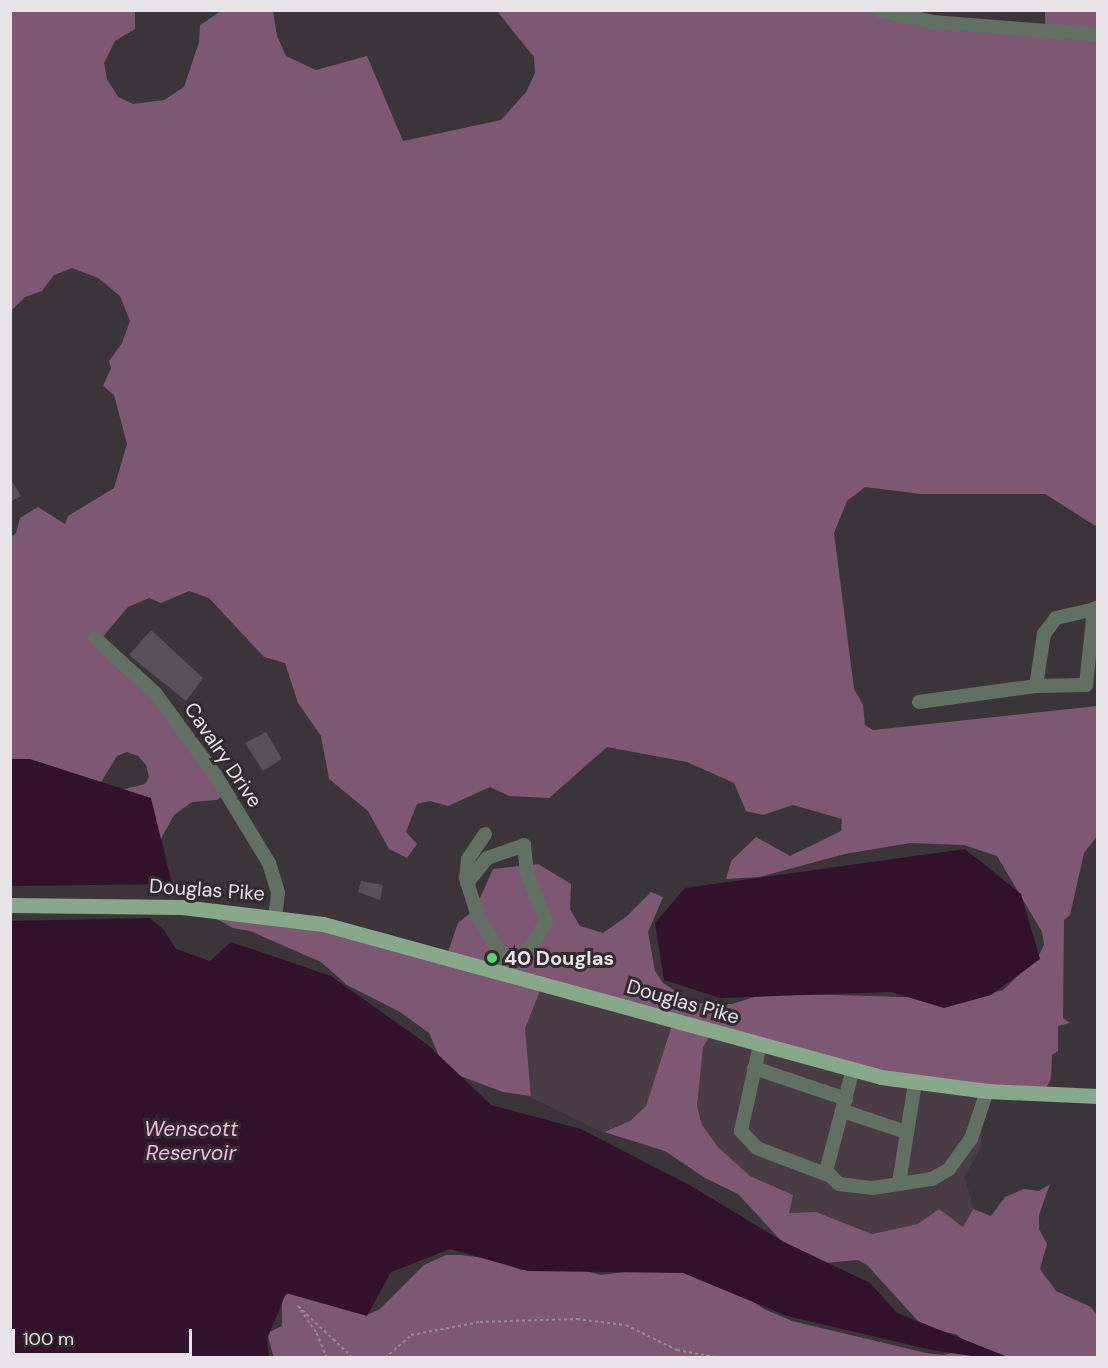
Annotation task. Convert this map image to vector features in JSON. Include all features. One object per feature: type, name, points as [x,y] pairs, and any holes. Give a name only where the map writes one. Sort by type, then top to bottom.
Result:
[{"type":"main road","name":"Douglas Pike","points":[[10,905],[182,907],[275,916],[512,970],[760,1045],[915,1083],[987,1091],[1098,1096]]},
{"type":"street","points":[[878,10],[933,22],[1098,35]]},
{"type":"street","points":[[919,702],[1036,686],[1086,685],[1096,608],[1056,618],[1044,634],[1036,686]]},
{"type":"street","name":"Cavalry Drive","points":[[95,638],[155,693],[210,767],[265,854],[278,893],[275,916]]},
{"type":"street","points":[[467,883],[487,858],[524,845],[527,873],[546,922],[512,970],[478,917],[467,883],[468,860],[485,834]]},
{"type":"street","points":[[760,1045],[741,1121],[748,1141],[828,1175],[839,1184],[873,1188],[932,1179],[949,1169],[971,1139],[987,1091]]},
{"type":"street","points":[[754,1068],[906,1132]]},
{"type":"street","points":[[828,1175],[826,1171],[853,1069]]},
{"type":"street","points":[[899,1183],[915,1083]]},
{"type":"path","points":[[327,1358],[316,1332],[298,1306],[353,1358]]},
{"type":"path","points":[[385,1358],[411,1335],[480,1322],[532,1319],[626,1325],[677,1350],[721,1358]]},
{"type":"path","points":[[422,1358],[439,1358]]},
{"type":"shaded area","points":[[891,10],[937,20],[1045,27],[1045,11],[1097,11],[1097,527],[1045,494],[921,494],[865,487],[847,501],[834,533],[854,689],[863,705],[865,725],[873,730],[1097,706],[1097,836],[1084,853],[1070,915],[1064,920],[1063,1018],[1070,1023],[1058,1026],[1058,1051],[1052,1055],[1051,1079],[1044,1092],[884,1076],[711,1033],[703,1048],[697,1106],[702,1125],[718,1147],[750,1176],[793,1195],[789,1213],[816,1212],[872,1234],[918,1224],[939,1209],[963,1227],[973,1209],[991,1216],[1005,1197],[1024,1189],[1039,1191],[1050,1184],[1039,1215],[1039,1229],[1047,1244],[1040,1269],[1056,1291],[1091,1307],[1097,1316],[1097,1357],[274,1358],[267,1333],[282,1326],[282,1298],[292,1291],[369,1314],[380,1309],[424,1265],[446,1255],[493,1259],[521,1270],[574,1268],[601,1275],[640,1270],[660,1263],[726,1284],[764,1309],[792,1321],[926,1353],[944,1355],[972,1347],[956,1334],[931,1330],[919,1322],[867,1265],[858,1260],[825,1263],[787,1247],[738,1194],[705,1178],[665,1151],[604,1132],[630,1121],[646,1106],[674,1019],[543,983],[525,1029],[531,1096],[503,1092],[455,1074],[439,1056],[429,1033],[400,1012],[347,985],[321,962],[250,931],[233,928],[207,914],[377,931],[448,952],[458,923],[475,909],[493,869],[538,864],[571,884],[570,909],[580,926],[603,933],[627,916],[651,892],[663,897],[648,932],[655,971],[663,983],[694,1003],[732,1004],[767,993],[936,998],[992,993],[1003,990],[1038,957],[1044,945],[1042,932],[997,856],[964,845],[910,843],[845,854],[759,877],[726,879],[731,861],[756,837],[790,856],[841,831],[842,819],[793,805],[763,815],[746,811],[734,783],[687,762],[607,747],[549,798],[509,796],[490,787],[448,806],[430,801],[417,804],[406,832],[417,844],[407,858],[389,849],[368,811],[329,779],[321,736],[298,703],[285,663],[264,657],[209,598],[189,591],[161,603],[149,598],[128,607],[101,639],[141,671],[229,790],[217,800],[192,802],[174,815],[156,848],[121,790],[145,784],[149,777],[146,765],[138,756],[127,752],[117,756],[92,797],[11,769],[11,537],[16,533],[20,518],[38,507],[65,524],[68,516],[114,488],[127,444],[114,395],[103,386],[111,368],[109,361],[122,343],[130,321],[120,296],[98,278],[72,268],[54,275],[42,291],[25,297],[11,311],[11,11],[135,11],[135,29],[115,41],[104,63],[107,79],[118,97],[133,104],[164,100],[184,87],[199,42],[200,25],[221,11],[273,11],[277,36],[286,56],[316,70],[367,56],[403,141],[501,120],[526,92],[535,73],[534,57],[497,11]]},
{"type":"shaded area","points":[[543,983],[674,1019],[646,1106],[630,1121],[602,1132],[525,1095],[531,1095],[525,1029]]},
{"type":"shaded area","points":[[711,1033],[983,1090],[981,1147],[965,1176],[973,1209],[963,1227],[939,1209],[918,1224],[872,1234],[816,1212],[789,1213],[779,1188],[750,1176],[718,1147],[702,1125],[697,1106],[698,1086],[703,1048]]},
{"type":"water","points":[[11,759],[30,759],[151,798],[172,884],[11,886]]},
{"type":"water","points":[[965,849],[1021,894],[1040,959],[991,995],[944,1008],[891,992],[720,998],[664,980],[655,923],[685,888]]},
{"type":"water","name":"Wenscott Reservoir","points":[[150,918],[164,930],[176,949],[210,961],[231,942],[331,976],[428,1045],[491,1105],[581,1129],[691,1186],[784,1242],[870,1283],[897,1313],[1008,1357],[978,1357],[932,1350],[787,1316],[683,1273],[528,1271],[450,1249],[391,1272],[367,1316],[286,1293],[267,1339],[269,1357],[11,1357],[11,921]]},
{"type":"building","points":[[10,478],[21,496],[10,502]]},
{"type":"building","points":[[151,630],[203,678],[186,701],[129,655]]},
{"type":"building","points":[[266,732],[282,759],[263,771],[245,743]]},
{"type":"building","points":[[361,881],[383,885],[380,900],[358,892]]},
{"type":"place","name":"40 Douglas","points":[[492,958]]}]
